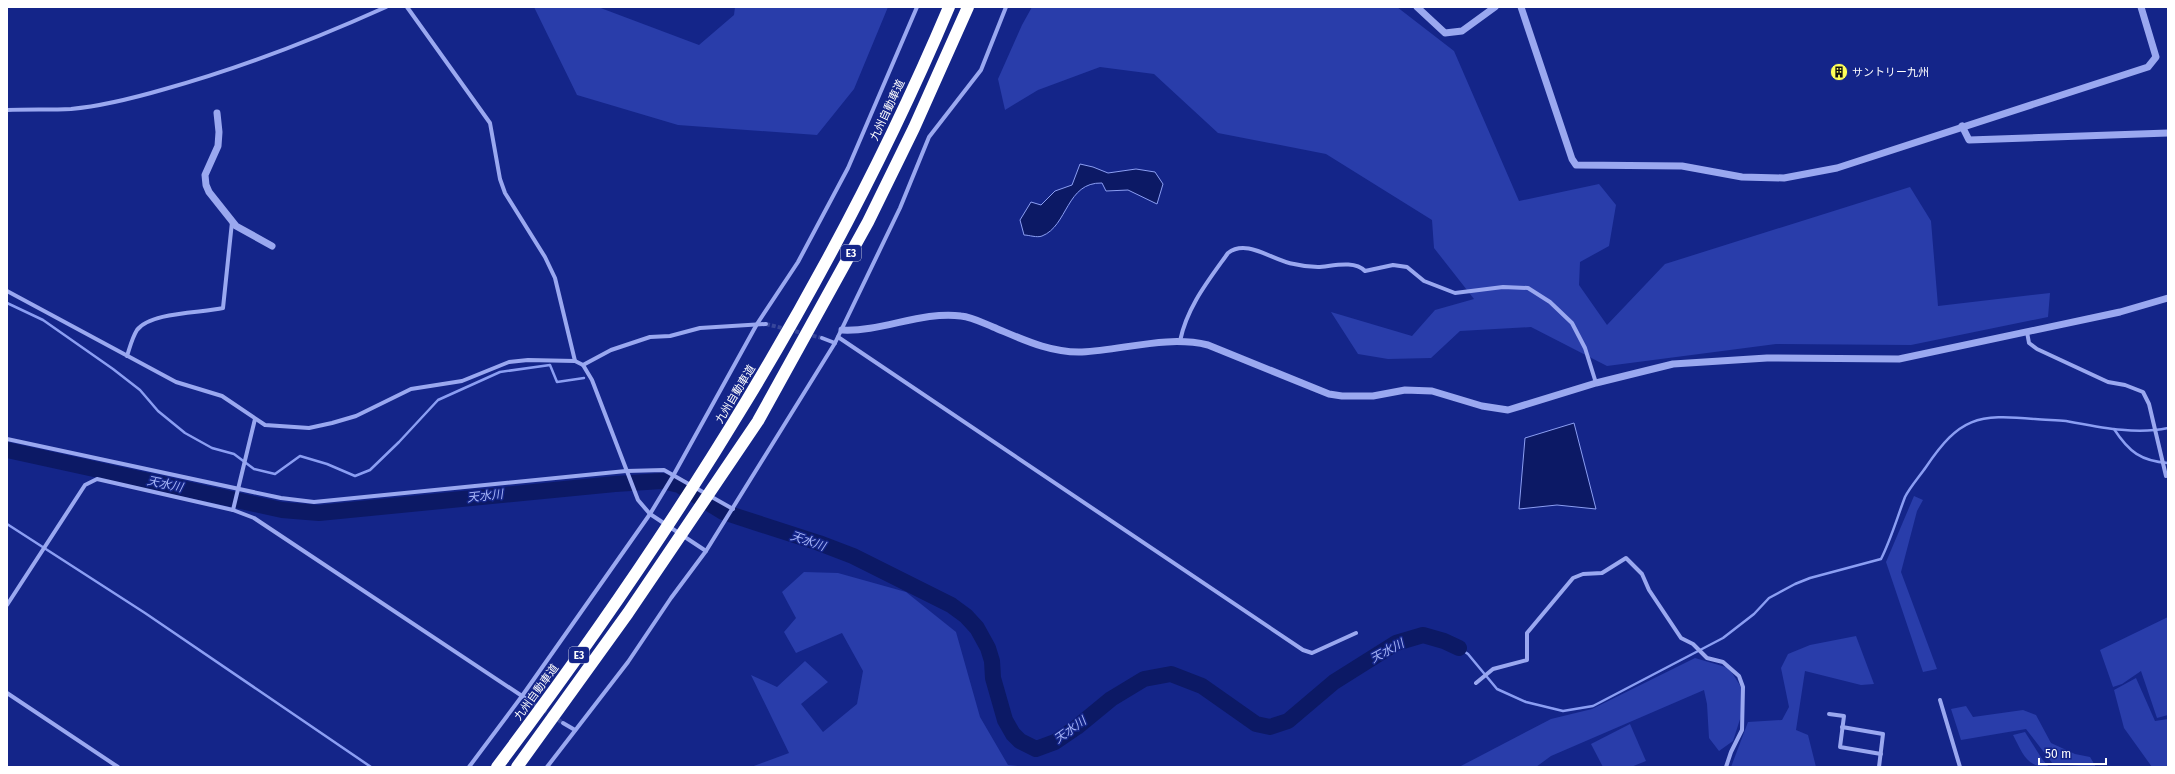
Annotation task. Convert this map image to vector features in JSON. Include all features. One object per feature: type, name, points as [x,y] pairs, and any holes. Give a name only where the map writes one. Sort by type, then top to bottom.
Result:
[{"type":"highway","name":"九州自動車道","points":[[497,767],[635,576],[740,412],[796,316],[852,214],[950,7]]},
{"type":"highway","name":"E3","points":[[517,767],[572,693],[758,421],[868,222],[914,128],[968,7]]},
{"type":"street","points":[[7,110],[71,109],[139,96],[197,80],[274,54],[336,30],[386,7]]},
{"type":"street","points":[[406,7],[490,123],[500,179],[505,193],[546,257],[554,278],[575,361]]},
{"type":"street","points":[[469,767],[522,696],[650,514],[674,476],[758,324],[798,262],[848,168],[917,7]]},
{"type":"street","points":[[547,767],[628,662],[671,598],[706,551],[835,343],[900,208],[929,137],[981,70],[1006,7]]},
{"type":"street","points":[[1418,7],[1445,33],[1462,31],[1495,7]]},
{"type":"street","points":[[1521,7],[1572,159],[1576,165],[1682,166],[1742,177],[1784,178],[1837,168],[1962,126],[2148,67],[2156,57],[2141,7]]},
{"type":"street","points":[[127,356],[132,340],[138,329],[146,323],[157,318],[224,308],[232,222],[231,217],[209,192],[206,185],[205,175],[218,146],[220,132],[217,113]]},
{"type":"street","points":[[1962,126],[1969,140],[2168,134]]},
{"type":"street","points":[[232,222],[272,246]]},
{"type":"street","points":[[1180,341],[1183,326],[1194,302],[1228,253],[1234,248],[1248,248],[1292,264],[1300,265],[1317,267],[1354,265],[1361,267],[1365,271],[1392,265],[1407,267],[1424,281],[1456,293],[1503,287],[1528,288],[1550,302],[1572,323],[1585,348],[1596,383]]},
{"type":"street","points":[[7,291],[176,382],[222,396],[265,425],[308,428],[356,416],[411,389],[462,381],[509,362],[528,360],[575,361],[583,365],[592,380],[638,500],[650,514],[706,551]]},
{"type":"street","points":[[842,330],[859,331],[919,318],[961,316],[976,320],[1043,348],[1062,351],[1082,352],[1180,341],[1208,345],[1315,390],[1342,396],[1373,396],[1405,390],[1432,391],[1482,406],[1508,410],[1596,383],[1673,364],[1767,358],[1899,359],[2120,312],[2168,298]]},
{"type":"street","points":[[583,365],[612,350],[650,337],[670,336],[700,328],[766,324]]},
{"type":"street","points":[[2026,332],[2029,343],[2037,349],[2108,382],[2124,385],[2143,392],[2149,404],[2166,476]]},
{"type":"street","points":[[838,337],[1303,650],[1312,653],[1356,633]]},
{"type":"street","points":[[822,338],[835,343]]},
{"type":"street","points":[[233,510],[255,419]]},
{"type":"street","points":[[7,439],[281,498],[314,502],[626,471],[664,470],[733,509]]},
{"type":"street","points":[[7,605],[85,485],[96,479],[233,510],[254,518],[528,700]]},
{"type":"street","points":[[1476,683],[1493,669],[1527,660],[1527,633],[1573,578],[1583,574],[1602,573],[1626,558],[1642,574],[1649,590],[1681,638],[1693,644],[1707,658],[1723,662],[1739,676],[1743,687],[1742,730],[1731,752],[1726,767]]},
{"type":"street","points":[[7,693],[118,767]]},
{"type":"street","points":[[1940,700],[1960,767]]},
{"type":"street","points":[[1829,714],[1844,716],[1840,747],[1880,754]]},
{"type":"street","points":[[563,723],[575,730]]},
{"type":"street","points":[[1842,727],[1883,734],[1879,767]]},
{"type":"shaded area","points":[[534,7],[598,7],[699,45],[734,15],[735,7],[888,7],[854,89],[817,135],[678,125],[577,95]]},
{"type":"shaded area","points":[[1032,7],[1397,7],[1454,51],[1519,201],[1599,184],[1616,205],[1609,246],[1580,262],[1579,285],[1607,325],[1665,264],[1910,187],[1931,221],[1938,306],[2050,293],[2048,317],[1911,345],[1776,344],[1607,366],[1531,327],[1460,331],[1431,358],[1388,359],[1358,354],[1331,312],[1412,336],[1435,310],[1474,299],[1434,248],[1432,220],[1326,154],[1218,133],[1154,74],[1100,67],[1038,90],[1005,110],[998,79],[1022,25]]},
{"type":"shaded area","points":[[1080,164],[1108,173],[1136,169],[1155,172],[1163,184],[1157,204],[1128,190],[1106,191],[1102,183],[1090,185],[1081,189],[1074,197],[1051,231],[1040,237],[1024,235],[1020,220],[1031,202],[1041,205],[1055,191],[1072,185]]},
{"type":"shaded area","points":[[1574,423],[1596,509],[1557,505],[1519,509],[1525,438]]},
{"type":"shaded area","points":[[1914,496],[1923,500],[1917,511],[1901,572],[1937,669],[1923,672],[1886,562]]},
{"type":"shaded area","points":[[804,572],[838,573],[906,592],[956,632],[980,717],[1008,765],[1026,767],[751,767],[789,753],[751,675],[777,687],[805,661],[828,682],[801,704],[823,732],[857,704],[863,671],[842,633],[796,653],[784,632],[796,618],[782,592]]},
{"type":"shaded area","points":[[2168,617],[2168,715],[2157,718],[2141,671],[2122,684],[2113,687],[2100,650]]},
{"type":"shaded area","points":[[1856,636],[1874,684],[1861,685],[1805,671],[1796,730],[1808,735],[1816,767],[1731,767],[1748,722],[1782,720],[1789,707],[1781,668],[1788,654],[1810,645]]},
{"type":"shaded area","points":[[1695,658],[1729,668],[1741,687],[1742,713],[1733,741],[1719,751],[1709,738],[1707,704],[1704,690],[1551,756],[1536,767],[1459,767],[1551,719],[1592,709]]},
{"type":"shaded area","points":[[2136,678],[2155,721],[2168,719],[2168,767],[2152,767],[2124,728],[2114,690]]},
{"type":"shaded area","points":[[1966,706],[1973,717],[2023,710],[2036,715],[2051,743],[2075,754],[2090,757],[2096,767],[2053,764],[2026,729],[1961,740],[1951,709]]},
{"type":"shaded area","points":[[1630,724],[1646,761],[1631,767],[1603,767],[1591,744]]},
{"type":"shaded area","points":[[2025,732],[2042,759],[2049,767],[2035,765],[2026,758],[2013,735]]},
{"type":"waterway","points":[[7,303],[43,320],[113,369],[140,390],[158,411],[185,433],[212,448],[234,454],[254,469],[275,474],[300,456],[327,464],[355,476],[370,470],[399,442],[438,400],[500,372],[550,365],[557,382],[584,378]]},
{"type":"waterway","points":[[1459,648],[1468,654],[1497,689],[1526,702],[1563,711],[1593,706],[1723,638],[1754,614],[1769,598],[1795,584],[1810,578],[1881,559],[1909,490],[1938,450],[1949,438],[1972,422],[1998,417],[2066,421],[2104,428],[2143,431],[2168,428]]},
{"type":"waterway","points":[[2114,429],[2125,444],[2136,454],[2150,460],[2168,463]]},
{"type":"waterway","name":"天水川","points":[[7,450],[282,510],[319,513],[615,484],[662,481],[679,485],[723,512],[819,543],[853,556],[951,605],[966,616],[977,628],[988,648],[992,661],[993,678],[1005,720],[1013,734],[1020,741],[1036,749],[1055,742],[1077,727],[1111,699],[1144,679],[1171,674],[1202,686],[1256,724],[1270,727],[1288,721],[1334,682],[1396,643],[1423,635],[1444,641],[1459,648]]},
{"type":"waterway","points":[[7,524],[145,613],[371,767]]},
{"type":"tunnel","points":[[766,324],[822,338]]},
{"type":"tunnel","points":[[528,700],[563,723]]},
{"type":"place","name":"サントリー九州","points":[[1839,72]]}]
